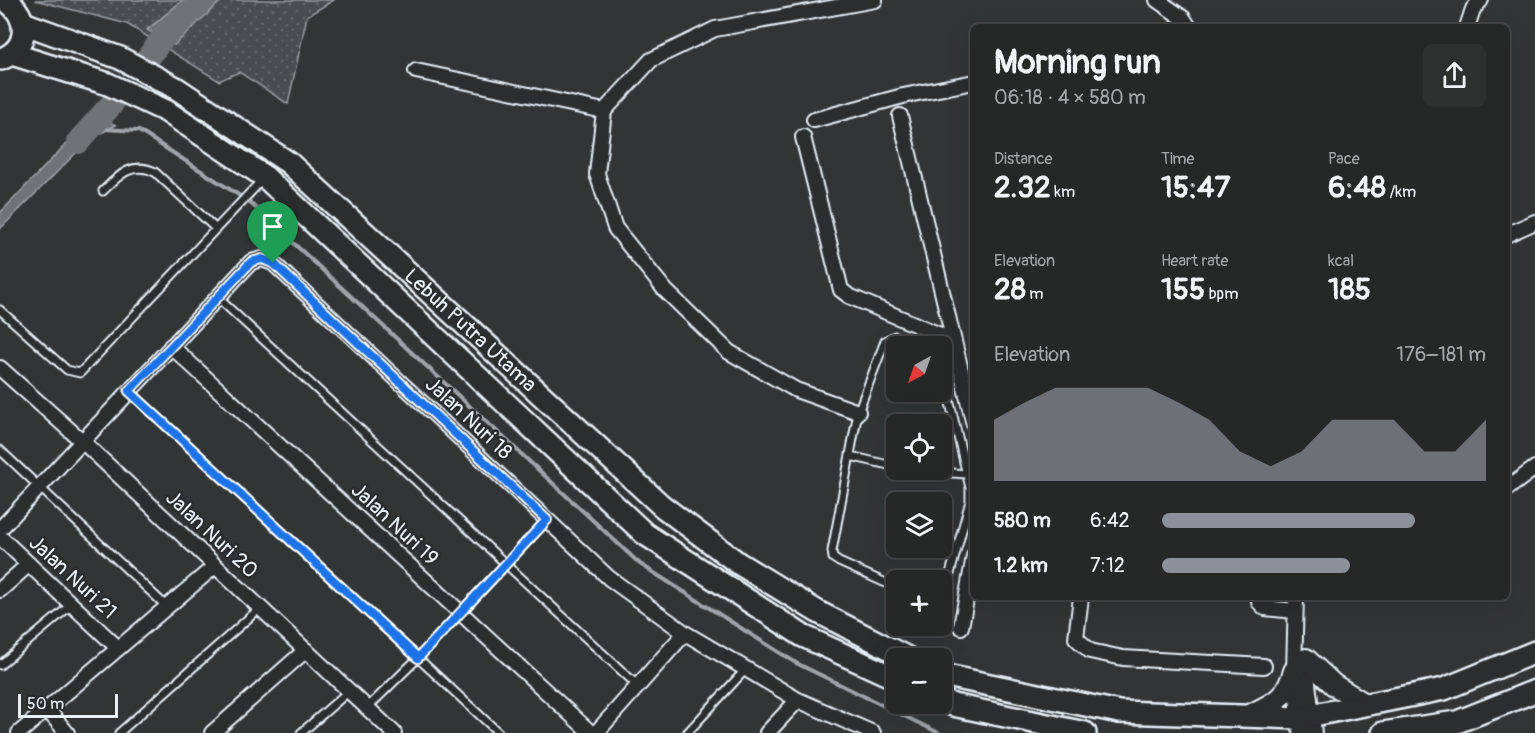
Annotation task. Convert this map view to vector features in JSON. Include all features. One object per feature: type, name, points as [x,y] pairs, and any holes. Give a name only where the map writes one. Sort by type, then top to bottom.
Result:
[{"type":"main road","points":[[5,0],[20,13],[23,23],[22,40],[6,57]]},
{"type":"main road","name":"Lebuh Putra Utama","points":[[23,23],[120,58],[176,88],[290,163],[662,506],[758,575],[818,612],[888,648]]},
{"type":"main road","name":"Lebuh Putra Utama","points":[[6,57],[108,84],[166,111],[265,177],[645,534],[804,636],[886,674]]},
{"type":"main road","points":[[952,677],[1119,712],[1248,716],[1307,725],[1367,705],[1444,689],[1535,652]]},
{"type":"main road","points":[[1248,716],[1283,697],[1300,665],[1367,705]]},
{"type":"main road","points":[[1386,733],[1457,722],[1535,691]]},
{"type":"main road","points":[[952,705],[1085,733]]},
{"type":"street","points":[[858,412],[796,390],[729,352],[665,290],[615,228],[597,174],[604,111],[651,60],[715,29],[875,0]]},
{"type":"street","points":[[1157,0],[1183,18],[1187,24]]},
{"type":"street","points":[[1468,24],[1473,9],[1480,0]]},
{"type":"street","points":[[416,71],[604,111]]},
{"type":"street","points":[[814,120],[903,96],[970,83]]},
{"type":"street","points":[[900,116],[970,408]]},
{"type":"street","points":[[803,136],[841,290],[849,296],[954,341]]},
{"type":"street","points":[[1510,233],[1535,222]]},
{"type":"street","name":"Jalan Nuri 18","points":[[0,529],[251,262],[262,259],[273,263],[609,578],[685,633],[798,700],[873,733]]},
{"type":"street","name":"Jalan Nuri 19","points":[[171,346],[591,733]]},
{"type":"street","name":"Jalan Nuri 20","points":[[0,368],[82,441],[393,733]]},
{"type":"street","points":[[1510,487],[1535,468]]},
{"type":"street","name":"Jalan Nuri 21","points":[[0,537],[118,648]]},
{"type":"street","points":[[0,590],[29,564]]},
{"type":"street","points":[[19,733],[215,566]]},
{"type":"street","points":[[961,627],[970,578]]},
{"type":"street","points":[[1081,600],[1076,638],[1090,651],[1123,658],[1264,666]]},
{"type":"street","points":[[1261,600],[1265,608],[1295,618]]},
{"type":"street","points":[[1296,600],[1295,618],[1307,725]]},
{"type":"street","points":[[596,733],[685,633]]},
{"type":"street","points":[[212,733],[306,650]]},
{"type":"street","points":[[767,733],[798,700]]},
{"type":"street","points":[[47,709],[67,733]]},
{"type":"lane","points":[[102,190],[130,169],[148,169],[155,172],[216,229]]},
{"type":"lane","points":[[0,310],[67,370],[80,373],[265,177]]},
{"type":"lane","points":[[218,297],[638,686]]},
{"type":"lane","points":[[886,340],[858,412],[832,551],[833,558],[886,583]]},
{"type":"lane","points":[[129,391],[499,733]]},
{"type":"lane","points":[[950,402],[967,474],[970,501],[951,570]]},
{"type":"lane","points":[[0,450],[166,606]]},
{"type":"lane","points":[[850,456],[886,464]]},
{"type":"lane","points":[[952,473],[967,474]]},
{"type":"lane","points":[[367,708],[418,658],[547,520]]},
{"type":"lane","points":[[0,666],[71,605]]},
{"type":"lane","points":[[119,733],[260,608]]},
{"type":"lane","points":[[687,733],[746,669]]},
{"type":"lane","points":[[301,733],[349,691]]},
{"type":"shaded area","points":[[35,0],[334,0],[307,16],[288,104],[239,72],[219,81],[127,24]]},
{"type":"water","points":[[183,0],[222,0],[174,45],[147,30]]},
{"type":"water","points":[[94,115],[116,125],[89,140],[0,229],[0,213]]},
{"type":"waterway","points":[[145,62],[162,39],[204,0]]},
{"type":"waterway","points":[[78,142],[112,104]]},
{"type":"waterway","points":[[104,129],[139,131],[248,201],[640,564],[796,663],[939,733]]},
{"type":"route","points":[[262,259],[273,263],[547,520],[418,658],[129,391],[251,262],[262,259]]}]
